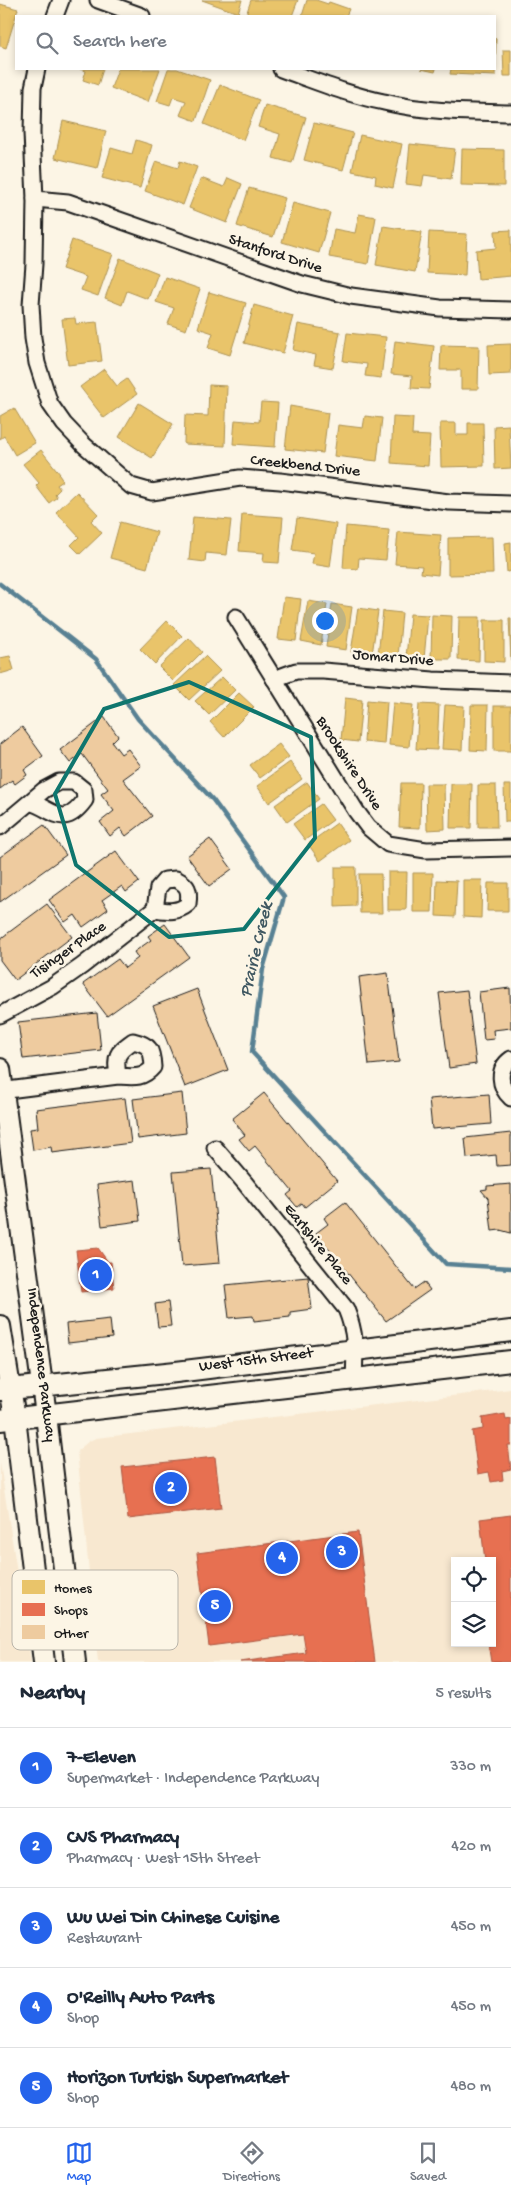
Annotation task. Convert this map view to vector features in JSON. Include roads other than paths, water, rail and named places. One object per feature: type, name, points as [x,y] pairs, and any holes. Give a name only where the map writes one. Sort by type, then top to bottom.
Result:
[{"type":"main road","name":"Independence Parkway","points":[[0,1069],[7,1177],[43,1385],[65,1570]]},
{"type":"main road","name":"Independence Parkway","points":[[0,1326],[7,1419],[32,1570]]},
{"type":"main road","name":"West 15th Street","points":[[5,1389],[176,1372],[511,1331]]},
{"type":"main road","name":"West 15th Street","points":[[7,1419],[511,1361]]},
{"type":"street","points":[[55,15],[62,0]]},
{"type":"street","points":[[98,0],[139,15]]},
{"type":"street","name":"Creekbend Drive","points":[[37,70],[33,88],[32,133],[35,199],[31,305],[32,338],[50,404],[64,424],[130,486],[152,492],[240,478],[280,480],[449,502],[511,504]]},
{"type":"street","points":[[284,70],[327,86],[384,102],[461,112],[511,113]]},
{"type":"street","name":"Stanford Drive","points":[[35,199],[68,202],[302,284],[343,294],[440,308],[511,310]]},
{"type":"street","name":"Brookshire Drive","points":[[236,617],[356,811],[368,827],[388,844],[426,850],[511,848]]},
{"type":"street","name":"Jomar Drive","points":[[274,679],[296,671],[323,671],[433,680],[511,683]]},
{"type":"street","points":[[0,827],[30,802]]},
{"type":"street","name":"Tisinger Place","points":[[0,1015],[74,972],[155,909]]},
{"type":"street","points":[[511,1059],[503,1068],[501,1076],[504,1090],[511,1098]]},
{"type":"street","points":[[1,1091],[118,1076]]},
{"type":"street","name":"Earlshire Place","points":[[215,1148],[346,1309],[353,1327],[356,1349],[354,1380]]},
{"type":"waterway","name":"Prairie Creek","points":[[0,584],[96,659],[138,719],[213,800],[284,897],[263,969],[252,1052],[446,1264],[511,1268]]},
{"type":"place","name":"7-Eleven","points":[[96,1275]]},
{"type":"place","name":"CVS Pharmacy","points":[[171,1488]]},
{"type":"place","name":"Wu Wei Din Chinese Cuisine","points":[[342,1552]]},
{"type":"place","name":"O'Reilly Auto Parts","points":[[282,1558]]},
{"type":"place","name":"Horizon Turkish Supermarket","points":[[215,1606]]}]
